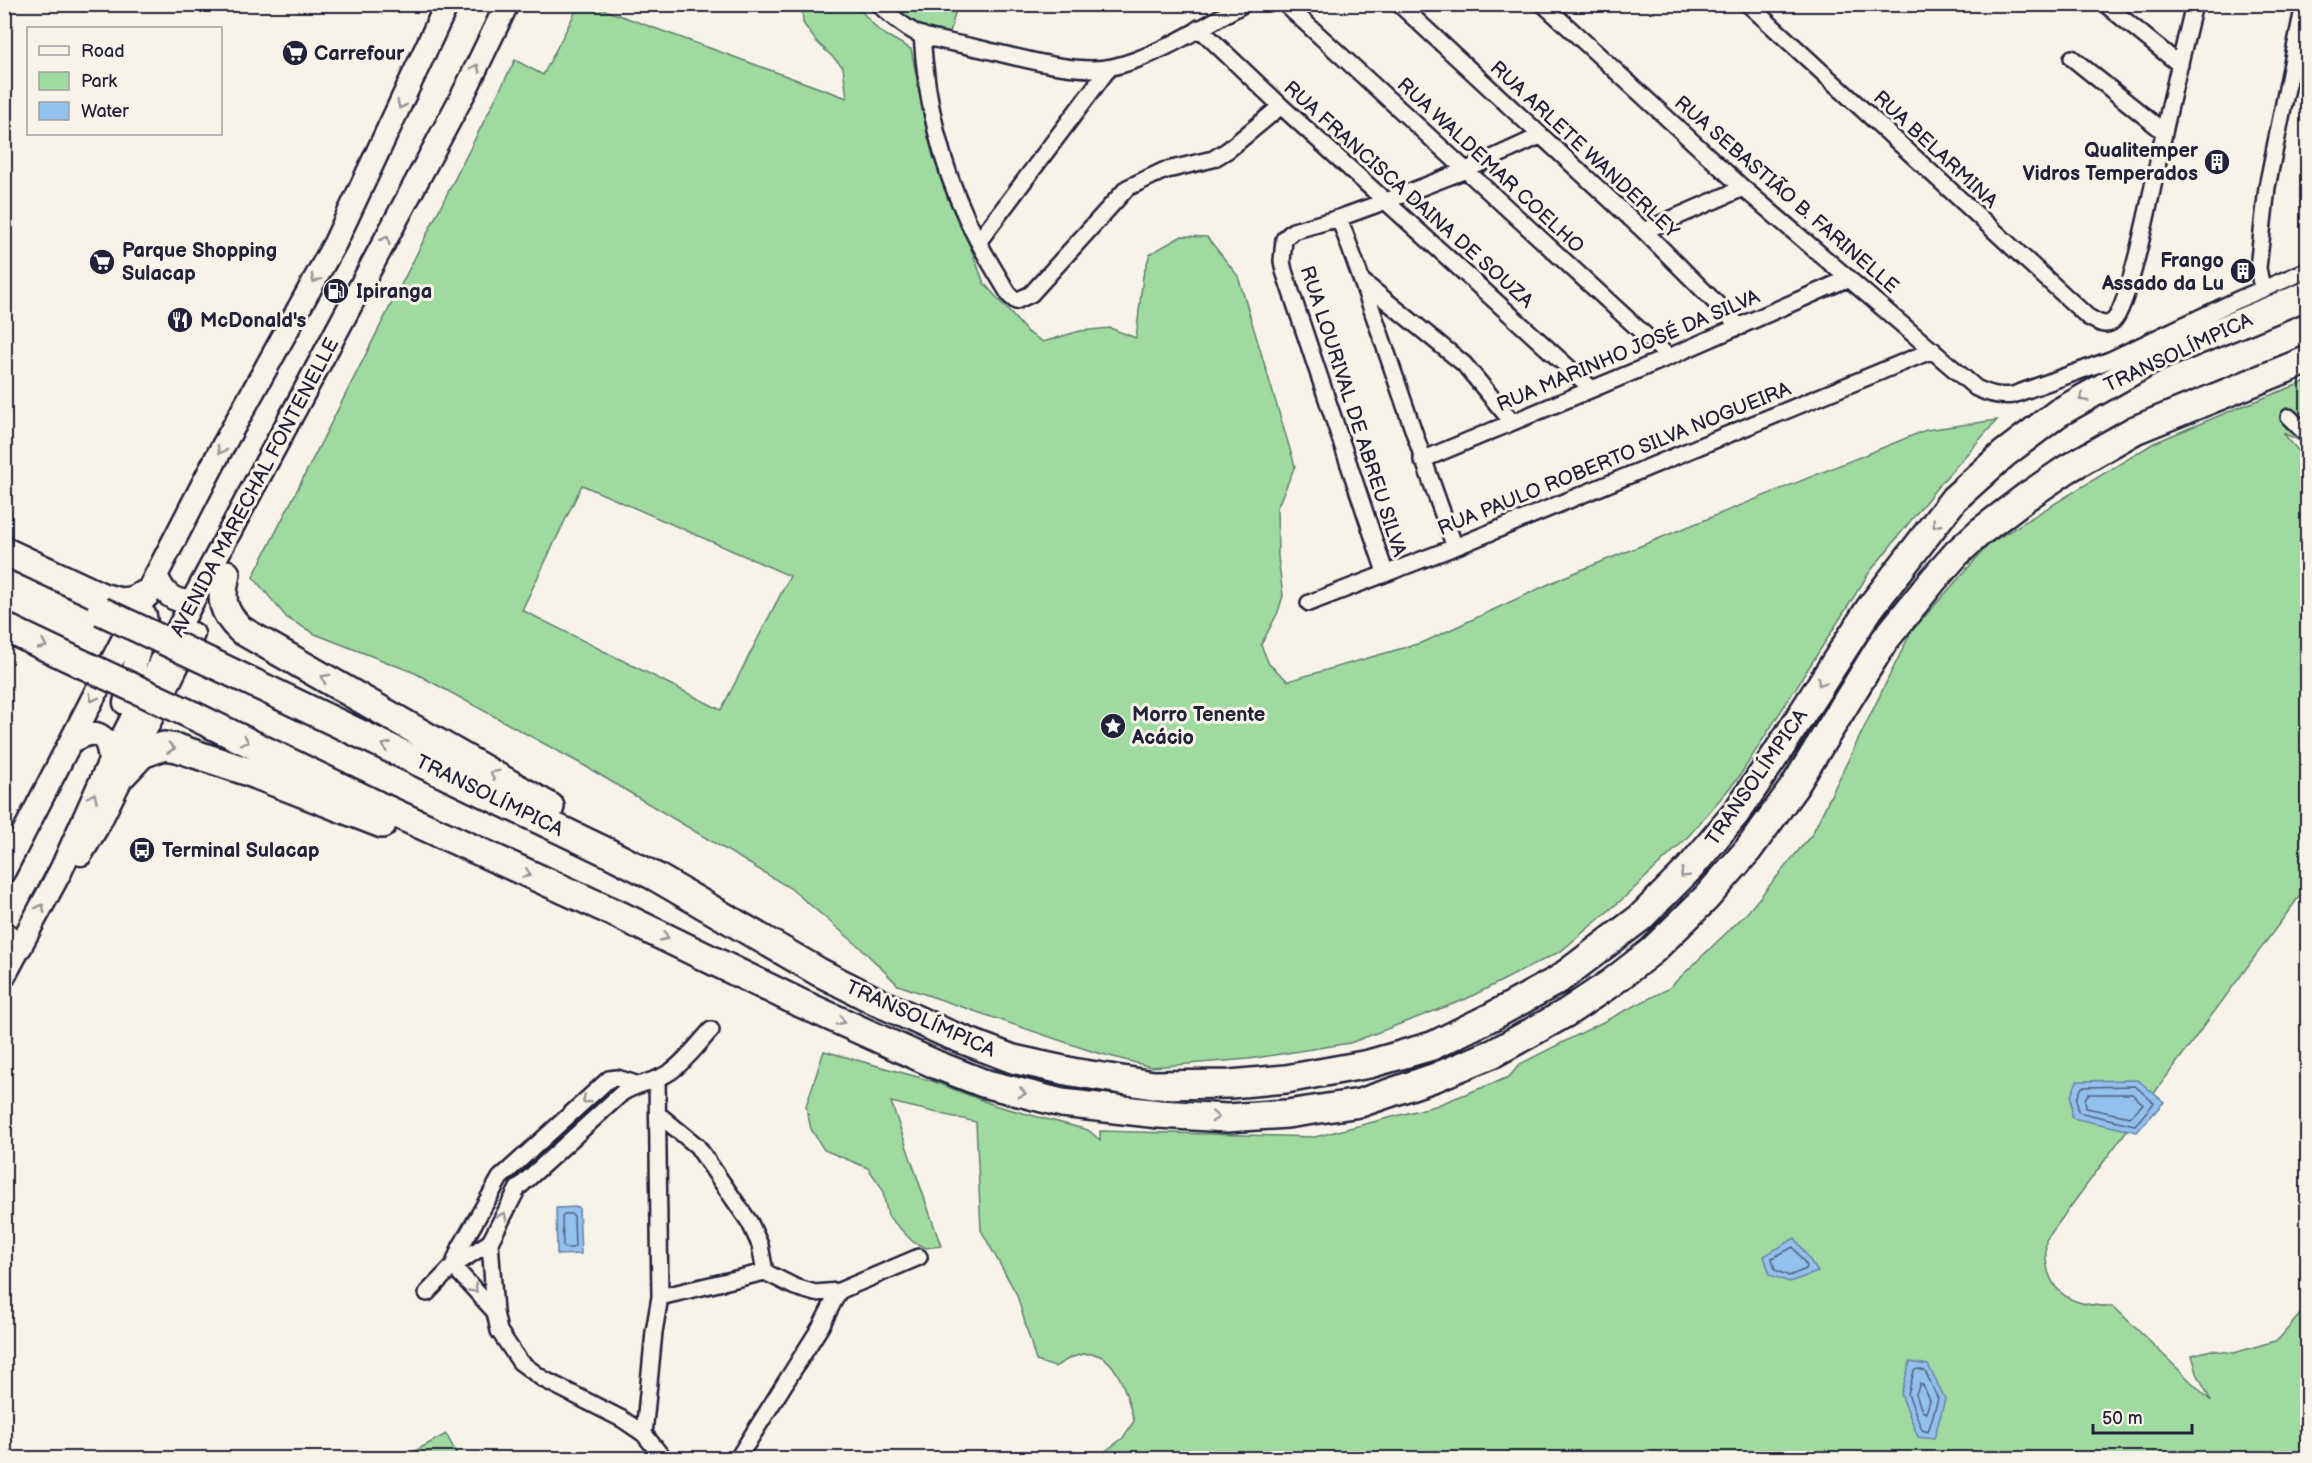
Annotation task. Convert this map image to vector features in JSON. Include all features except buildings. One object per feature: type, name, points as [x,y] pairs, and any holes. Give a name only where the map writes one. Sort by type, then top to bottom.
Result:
[{"type":"highway","name":"TRANSOLÍMPICA","points":[[4,564],[132,599],[216,664],[609,853],[656,877],[819,972],[948,1034],[1013,1059],[1072,1072],[1153,1085],[1230,1084],[1286,1079],[1369,1064],[1432,1046],[1558,980],[1640,918],[1690,868],[1742,804],[1870,608],[1954,499],[2004,454],[2058,413],[2157,357],[2307,295]]},
{"type":"highway","name":"TRANSOLÍMPICA","points":[[4,627],[498,861],[557,886],[798,1002],[937,1065],[1004,1089],[1062,1103],[1159,1114],[1227,1118],[1287,1114],[1360,1103],[1436,1077],[1494,1053],[1566,1013],[1611,983],[1652,951],[1706,898],[1748,850],[1794,787],[1884,641],[1957,553],[1989,525],[2067,469],[2135,430],[2307,360]]},
{"type":"highway","points":[[4,551],[102,597],[132,599]]},
{"type":"highway","points":[[226,574],[223,586],[224,607],[228,617],[241,630],[545,803],[585,830],[609,853]]},
{"type":"highway","points":[[117,760],[135,759],[153,748],[164,746],[177,748],[246,771],[372,821],[498,861]]},
{"type":"main road","points":[[4,871],[11,840],[70,742],[132,599],[222,447],[335,243],[447,4]]},
{"type":"main road","name":"AVENIDA MARECHAL FONTENELLE","points":[[117,760],[192,602],[449,121],[507,4]]},
{"type":"main road","points":[[6,974],[13,939],[61,870],[75,860],[86,846],[117,760],[226,574],[246,522],[248,495]]},
{"type":"main road","points":[[132,599],[165,594],[171,598],[192,602]]},
{"type":"main road","points":[[117,760],[122,719],[146,623],[146,618],[132,599]]},
{"type":"main road","points":[[70,742],[88,734],[103,737],[117,760]]},
{"type":"street","points":[[878,4],[894,18],[922,35],[1040,62],[1082,68],[1109,68],[1131,62],[1244,4]]},
{"type":"street","name":"RUA WALDEMAR COELHO","points":[[1285,4],[1669,357]]},
{"type":"street","name":"RUA ARLETE WANDERLEY","points":[[1399,4],[1644,231],[1740,327]]},
{"type":"street","name":"RUA SEBASTIÃO B. FARINELLE","points":[[1543,4],[1743,188],[1976,388],[1997,396],[2013,395],[2110,360],[2264,287]]},
{"type":"street","name":"RUA BELARMINA","points":[[1748,4],[2088,317],[2098,322],[2109,324],[2115,320],[2126,296],[2155,181],[2164,132]]},
{"type":"street","points":[[2105,4],[2180,65]]},
{"type":"street","points":[[2072,58],[2164,132],[2194,4]]},
{"type":"street","points":[[2304,4],[2301,39],[2267,187],[2258,268],[2264,287],[2307,270]]},
{"type":"street","name":"RUA FRANCISCA DAINA DE SOUZA","points":[[1200,28],[1281,106],[1592,389]]},
{"type":"street","points":[[922,35],[931,108],[952,180],[979,241],[1010,296],[1016,301],[1026,297],[1127,188],[1163,171],[1213,159],[1228,150],[1281,106]]},
{"type":"street","points":[[979,241],[1109,68]]},
{"type":"street","points":[[1455,547],[1422,460],[1339,218],[1466,170],[1540,136]]},
{"type":"street","points":[[1644,231],[1743,188]]},
{"type":"street","name":"RUA LOURIVAL DE ABREU SILVA","points":[[1339,218],[1293,231],[1284,239],[1282,261],[1385,572]]},
{"type":"street","name":"RUA MARINHO JOSÉ DA SILVA","points":[[1422,460],[1740,327],[1849,278]]},
{"type":"street","points":[[1362,281],[1464,364],[1512,422]]},
{"type":"street","name":"RUA PAULO ROBERTO SILVA NOGUEIRA","points":[[1310,603],[1385,572],[1455,547],[1933,350]]},
{"type":"street","points":[[2289,417],[2307,436]]},
{"type":"street","points":[[427,1293],[453,1266],[490,1242],[518,1188],[622,1093],[636,1084],[657,1079],[671,1072],[711,1030]]},
{"type":"street","points":[[453,1266],[460,1248],[500,1178],[609,1079],[616,1078],[636,1084]]},
{"type":"street","points":[[644,1434],[654,1332],[660,1297],[657,1079]]},
{"type":"street","points":[[658,1114],[697,1146],[750,1223],[760,1245],[765,1272]]},
{"type":"street","points":[[490,1242],[495,1312],[499,1331],[520,1362],[543,1379],[621,1419],[644,1434],[663,1458]]},
{"type":"street","points":[[660,1297],[765,1272],[795,1287],[815,1293],[839,1291],[919,1257]]},
{"type":"street","points":[[453,1266],[495,1312]]},
{"type":"street","points":[[738,1458],[821,1326],[839,1291]]},
{"type":"green space","points":[[579,5],[591,5],[847,98],[843,67],[816,41],[803,23],[802,5],[856,5],[879,31],[911,49],[924,113],[950,194],[984,283],[1027,332],[1043,342],[1080,331],[1110,328],[1136,338],[1143,276],[1150,254],[1182,236],[1207,237],[1238,276],[1295,466],[1277,508],[1278,557],[1283,596],[1278,612],[1261,645],[1269,664],[1288,681],[1424,642],[1564,577],[1926,430],[1997,420],[1935,490],[1869,573],[1739,777],[1686,839],[1625,897],[1561,951],[1466,999],[1350,1043],[1249,1059],[1151,1067],[1091,1051],[898,985],[861,948],[790,888],[585,766],[415,673],[315,634],[287,618],[253,577],[515,60],[543,75]],"holes":[[[582,485],[790,576],[721,710],[522,610]]]},
{"type":"green space","points":[[890,5],[957,5],[950,33],[917,24]]},
{"type":"green space","points":[[2307,381],[2307,444],[2283,433],[2307,461],[2307,886],[2046,1240],[2046,1257],[2048,1272],[2060,1292],[2082,1303],[2113,1306],[2211,1401],[2197,1373],[2192,1355],[2211,1350],[2234,1353],[2278,1340],[2307,1306],[2307,1458],[1096,1458],[1123,1438],[1134,1421],[1124,1388],[1110,1363],[1100,1356],[1088,1354],[1073,1357],[1055,1367],[1036,1361],[1017,1295],[981,1230],[976,1122],[891,1102],[941,1246],[926,1248],[913,1242],[888,1216],[882,1188],[868,1168],[824,1150],[811,1129],[806,1106],[824,1051],[932,1081],[997,1106],[1088,1130],[1100,1140],[1100,1131],[1315,1137],[1435,1106],[1509,1077],[1520,1064],[1668,989],[1747,913],[1812,834],[1911,632],[1990,543],[2154,443]]},
{"type":"green space","points":[[446,1434],[459,1458],[402,1458]]},
{"type":"water","points":[[2138,1080],[2164,1102],[2137,1132],[2072,1118],[2071,1096],[2077,1081]]},
{"type":"water","points":[[579,1207],[581,1254],[557,1255],[556,1208]]},
{"type":"water","points":[[1795,1238],[1818,1272],[1789,1282],[1770,1275],[1764,1256]]},
{"type":"water","points":[[1910,1362],[1928,1365],[1945,1399],[1934,1439],[1918,1437],[1901,1394]]},
{"type":"place","name":"Carrefour","points":[[295,53]]},
{"type":"place","name":"Qualitemper Vidros Temperados","points":[[2217,162]]},
{"type":"place","name":"Parque Shopping Sulacap","points":[[102,262]]},
{"type":"place","name":"Frango Assado da Lu","points":[[2243,271]]},
{"type":"place","name":"Ipiranga","points":[[336,291]]},
{"type":"place","name":"McDonald's","points":[[180,320]]},
{"type":"place","name":"Morro Tenente Acácio","points":[[1113,726]]},
{"type":"place","name":"Terminal Sulacap","points":[[142,850]]}]
